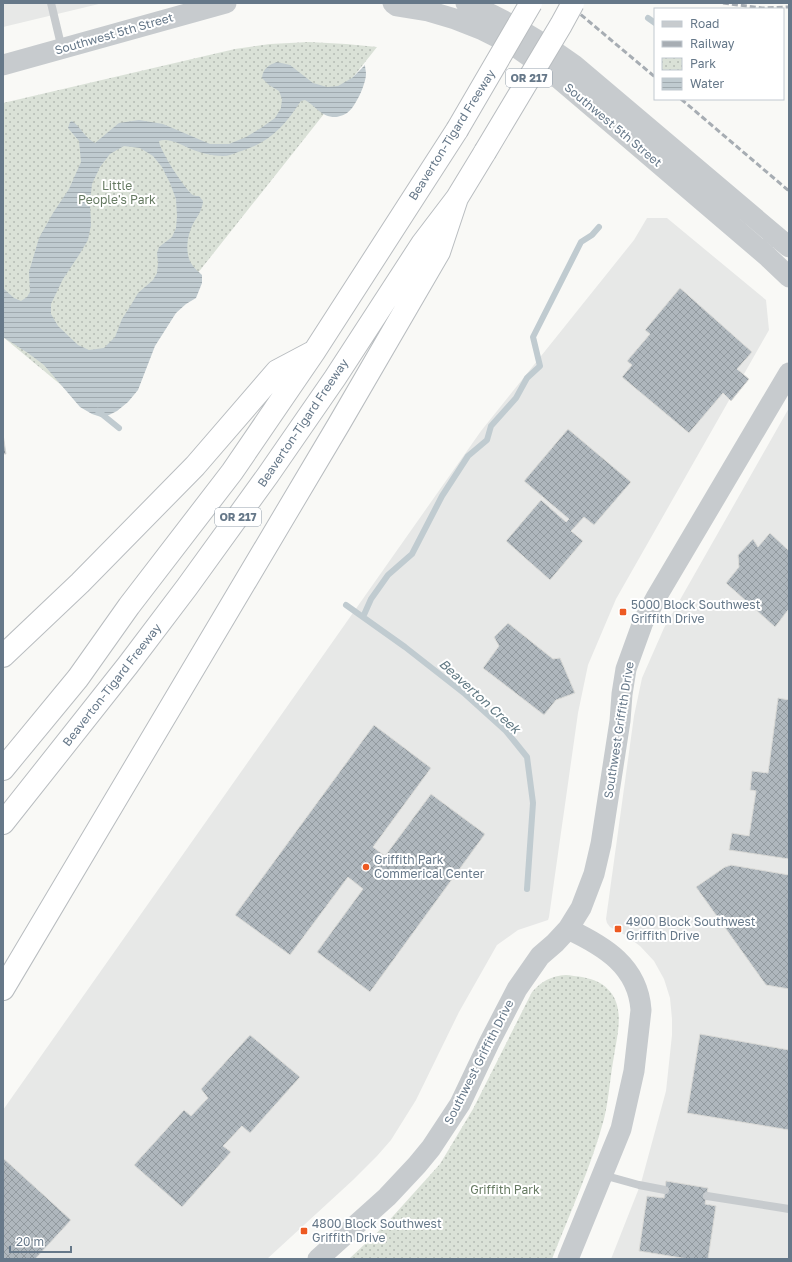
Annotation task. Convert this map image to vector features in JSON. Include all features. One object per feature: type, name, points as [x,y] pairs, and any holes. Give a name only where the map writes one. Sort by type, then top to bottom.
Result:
[{"type":"highway","name":"Beaverton-Tigard Freeway","points":[[3,769],[78,678],[130,606],[232,472],[314,352],[457,130],[531,3]]},
{"type":"highway","name":"Beaverton-Tigard Freeway","points":[[3,823],[128,665],[187,587],[268,475],[335,378],[422,244],[457,198],[573,3]]},
{"type":"highway","points":[[3,989],[339,424],[431,266],[438,252],[457,198]]},
{"type":"highway","points":[[3,656],[80,583],[195,466],[277,371],[314,352]]},
{"type":"street","name":"Southwest 5th Street","points":[[3,65],[226,3]]},
{"type":"street","name":"Southwest 5th Street","points":[[393,3],[397,6],[428,11],[455,19],[483,30],[513,45],[550,71],[767,256],[789,277]]},
{"type":"street","name":"Southwest 5th Street","points":[[466,3],[492,14],[520,29],[574,65],[789,247]]},
{"type":"street","name":"Southwest Griffith Drive","points":[[318,1259],[387,1197],[431,1148],[460,1104],[517,989],[540,956],[568,929],[581,908],[594,874],[601,844],[620,720],[625,675],[636,640],[643,622],[657,596],[789,373]]},
{"type":"street","points":[[568,929],[592,940],[615,956],[625,967],[638,989],[641,1010],[634,1070],[621,1129],[568,1259]]},
{"type":"lane","points":[[51,3],[62,49]]},
{"type":"lane","points":[[603,1175],[639,1186],[665,1190]]},
{"type":"lane","points":[[707,1196],[789,1209]]},
{"type":"shaded area","points":[[3,3],[103,3],[3,27]]},
{"type":"shaded area","points":[[647,218],[667,218],[766,300],[769,330],[616,599],[588,665],[578,713],[548,920],[518,930],[497,945],[459,1012],[416,1100],[391,1140],[353,1180],[267,1259],[3,1259],[3,1110],[481,431],[634,240]]},
{"type":"shaded area","points":[[789,408],[789,1259],[611,1259],[641,1183],[666,1091],[672,1035],[670,998],[664,979],[654,961],[640,946],[625,935],[610,927],[606,919],[634,716],[642,678],[664,628]]},
{"type":"green space","name":"Little People's Park","points":[[309,42],[377,47],[90,409],[3,337],[3,103],[235,49],[270,44]]},
{"type":"green space","name":"Griffith Park","points":[[566,975],[597,981],[608,989],[616,1001],[619,1024],[607,1104],[599,1137],[587,1172],[552,1259],[349,1259],[385,1225],[440,1164],[473,1109],[532,992],[547,980]]},
{"type":"water","points":[[277,62],[290,65],[313,83],[327,87],[338,86],[352,78],[365,65],[366,78],[357,101],[346,114],[338,117],[330,117],[322,113],[309,102],[305,100],[301,101],[281,127],[267,139],[231,155],[211,155],[171,141],[159,141],[168,160],[184,186],[189,192],[195,196],[199,196],[203,201],[201,210],[191,229],[187,245],[190,262],[202,275],[202,283],[196,298],[176,313],[155,346],[138,390],[128,402],[117,411],[109,415],[101,417],[92,414],[80,407],[44,365],[3,337],[3,288],[14,298],[21,301],[27,297],[30,292],[29,272],[39,238],[69,189],[81,162],[79,141],[68,128],[70,122],[72,121],[75,123],[88,138],[95,143],[119,123],[139,120],[163,124],[210,144],[229,144],[246,137],[261,128],[275,118],[281,108],[282,99],[279,91],[269,85],[262,78],[265,69]],"holes":[[[124,146],[140,148],[153,156],[162,167],[170,183],[176,199],[176,228],[172,237],[159,247],[157,253],[157,273],[153,280],[138,293],[122,319],[115,337],[104,348],[89,350],[78,345],[58,326],[51,314],[51,304],[63,279],[88,240],[91,225],[90,203],[92,184],[100,167],[110,154]]]},
{"type":"building","points":[[680,288],[752,352],[737,369],[749,379],[731,401],[723,393],[689,433],[622,377],[632,365],[627,361],[650,334],[645,330]]},
{"type":"building","points":[[568,429],[631,482],[594,525],[584,517],[571,531],[583,541],[550,580],[506,541],[541,500],[566,522],[569,519],[524,481]]},
{"type":"building","points":[[3,434],[6,454],[3,454]]},
{"type":"building","points":[[770,533],[789,551],[789,610],[775,627],[726,583],[739,567],[738,555],[753,539],[758,547]]},
{"type":"building","points":[[508,623],[553,659],[560,658],[575,693],[556,700],[544,715],[483,668],[499,646],[494,637]]},
{"type":"building","points":[[778,698],[789,700],[789,859],[729,850],[732,833],[749,836],[756,791],[750,790],[752,771],[768,773]]},
{"type":"building","name":"Griffith Park Commerical Center","points":[[374,725],[431,768],[373,847],[385,856],[431,794],[485,834],[370,992],[317,952],[363,889],[348,877],[290,955],[235,915]]},
{"type":"building","points":[[731,865],[789,875],[789,989],[766,985],[696,887],[725,867]]},
{"type":"building","points":[[700,1034],[789,1050],[789,1130],[687,1113]]},
{"type":"building","points":[[250,1035],[300,1077],[250,1133],[242,1126],[223,1146],[231,1152],[182,1207],[134,1165],[184,1110],[191,1116],[208,1098],[201,1089]]},
{"type":"building","points":[[3,1158],[71,1220],[35,1259],[3,1259]]},
{"type":"building","points":[[666,1181],[708,1188],[705,1204],[716,1206],[708,1259],[688,1259],[639,1251],[647,1196],[664,1198]]},
{"type":"waterway","points":[[648,18],[654,22]]},
{"type":"waterway","points":[[363,617],[371,599],[388,575],[412,554],[442,496],[468,456],[487,440],[491,426],[516,398],[527,378],[540,366],[533,337],[581,242],[592,235],[599,227]]},
{"type":"waterway","name":"Beaverton Creek","points":[[98,411],[119,428]]},
{"type":"waterway","name":"Beaverton Creek","points":[[346,605],[405,647],[465,694],[506,731],[527,757],[533,803],[527,889]]},
{"type":"railway","points":[[567,3],[654,76]]},
{"type":"railway","points":[[723,3],[762,8],[789,7]]},
{"type":"railway","points":[[682,100],[789,191]]},
{"type":"place","name":"5000 Block Southwest Griffith Drive","points":[[623,612]]},
{"type":"place","name":"Griffith Park Commerical Center","points":[[366,867]]},
{"type":"place","name":"4900 Block Southwest Griffith Drive","points":[[618,929]]},
{"type":"place","name":"4800 Block Southwest Griffith Drive","points":[[304,1231]]}]
